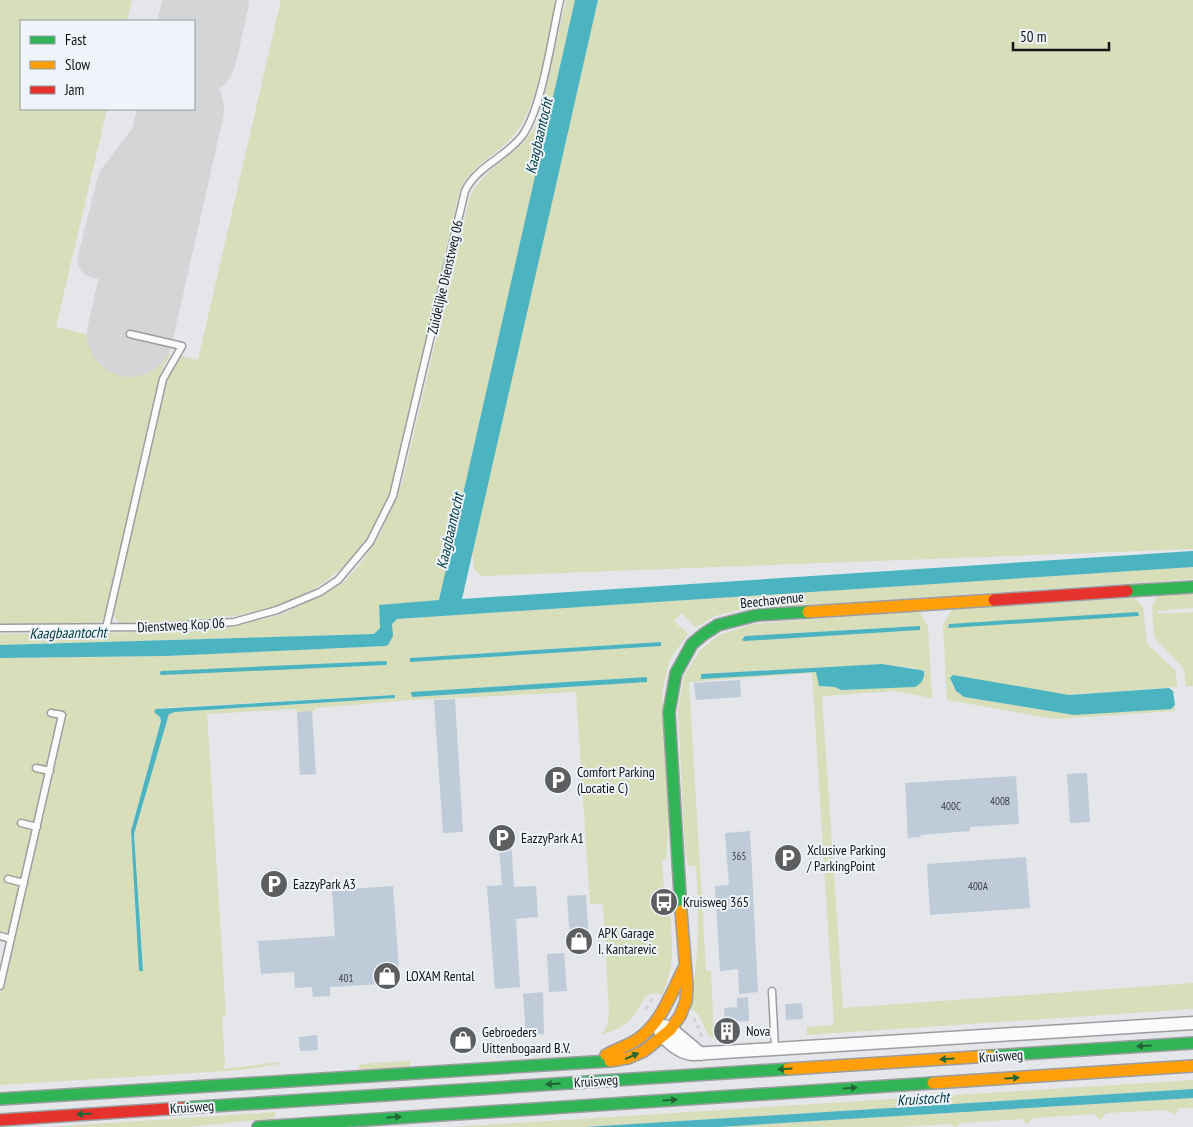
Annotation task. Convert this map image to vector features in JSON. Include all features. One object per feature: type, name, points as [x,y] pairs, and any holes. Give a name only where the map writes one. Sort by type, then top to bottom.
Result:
[{"type":"main road","name":"Beechavenue","points":[[666,1032],[681,1010],[687,985],[684,970],[670,703],[677,666],[689,647],[703,634],[729,621],[757,615],[1193,587]]},
{"type":"main road","name":"Beechavenue","points":[[656,1022],[668,1004],[684,970]]},
{"type":"main road","name":"Kruisweg","points":[[598,1061],[635,1040],[656,1022]]},
{"type":"main road","name":"Kruisweg","points":[[0,1099],[598,1061],[611,1063],[644,1050],[666,1032]]},
{"type":"main road","name":"Kruisweg","points":[[0,1120],[1193,1044]]},
{"type":"main road","name":"Kruisweg","points":[[258,1127],[1193,1066]]},
{"type":"main road","points":[[422,1127],[456,1113]]},
{"type":"street","points":[[656,1022],[666,1032]]},
{"type":"street","name":"Kruisweg","points":[[666,1032],[686,1053],[704,1048],[775,1049],[1193,1023]]},
{"type":"lane","name":"Zuidelijke Dienstweg 06","points":[[349,569],[372,538],[396,486],[465,191],[478,172],[517,142],[531,121],[560,0]]},
{"type":"lane","points":[[106,628],[163,379],[182,346],[130,334]]},
{"type":"lane","name":"Dienstweg Kop 06","points":[[0,628],[106,628],[200,625],[254,618],[320,592],[338,580],[349,569]]},
{"type":"lane","points":[[0,986],[62,715],[51,713]]},
{"type":"lane","points":[[36,768],[50,771]]},
{"type":"lane","points":[[21,823],[37,828]]},
{"type":"lane","points":[[8,879],[24,883]]},
{"type":"lane","points":[[0,936],[11,939]]},
{"type":"lane","points":[[772,991],[775,1049]]},
{"type":"path","points":[[644,1014],[649,1001],[653,998],[668,1004]]},
{"type":"path","points":[[681,1010],[693,1017],[704,1048]]},
{"type":"green space","points":[[0,0],[132,0],[127,20],[20,20],[20,110],[107,110],[56,327],[171,354],[162,368],[105,616],[101,622],[96,624],[0,624]]},
{"type":"green space","points":[[281,0],[556,0],[537,86],[525,118],[510,139],[472,173],[460,190],[392,485],[377,521],[358,550],[336,573],[311,590],[283,604],[251,613],[217,618],[142,624],[119,623],[113,615],[113,609],[165,382],[181,356],[198,360]]},
{"type":"green space","points":[[566,0],[575,0],[439,601],[379,605],[380,628],[374,634],[0,645],[0,634],[155,632],[230,627],[282,614],[325,594],[345,581],[360,564],[379,536],[402,483],[470,196],[486,175],[524,142],[539,119]]},
{"type":"green space","points":[[598,0],[1193,0],[1193,549],[482,576],[478,574],[473,564],[473,548]]},
{"type":"green space","points":[[1193,567],[1193,579],[738,610],[715,616],[696,627],[681,613],[674,621],[688,634],[670,659],[662,692],[669,819],[666,859],[662,859],[664,887],[660,888],[661,903],[665,903],[671,917],[671,967],[663,995],[650,994],[646,996],[636,1014],[629,1021],[601,1035],[607,1026],[609,1014],[603,904],[590,904],[576,692],[410,700],[315,708],[315,711],[297,712],[296,709],[207,714],[226,1016],[222,1017],[225,1064],[223,1069],[279,1062],[279,1064],[241,1070],[0,1085],[0,996],[66,712],[49,709],[48,715],[59,718],[47,767],[36,765],[34,771],[45,774],[34,823],[20,821],[19,827],[32,830],[21,878],[8,875],[6,882],[20,886],[9,934],[0,932],[0,658],[166,656],[385,646],[392,624],[397,619]],"holes":[[[661,642],[661,646],[411,662],[410,658]],[[646,677],[647,682],[412,697],[411,692]],[[394,695],[395,698],[175,712],[169,714],[134,834],[143,970],[139,971],[131,831],[161,721],[159,715],[161,708]]]},
{"type":"green space","points":[[1193,594],[1193,608],[1158,611],[1158,614],[1193,612],[1193,686],[1186,686],[1184,669],[1154,637],[1152,606],[1158,596]]},
{"type":"green space","points":[[1135,598],[1143,607],[1147,644],[1176,671],[1177,687],[1069,695],[950,678],[951,681],[957,691],[964,697],[1074,715],[1173,708],[1175,705],[1175,711],[1054,719],[947,700],[943,625],[952,609]]},
{"type":"green space","points":[[919,611],[928,626],[932,698],[894,691],[822,696],[843,1008],[1193,983],[1193,1009],[807,1035],[807,1027],[834,1025],[812,673],[689,682],[706,971],[711,971],[714,1038],[708,1035],[699,1015],[689,1007],[697,954],[698,901],[696,866],[688,866],[685,851],[678,709],[684,676],[700,650],[719,635],[753,624]],"holes":[[[920,626],[742,640],[745,636]],[[882,664],[914,668],[924,673],[919,685],[841,690],[835,687],[819,686],[818,674],[815,672],[701,679],[701,674]]]},
{"type":"green space","points":[[410,1061],[410,1067],[360,1070],[359,1064]]},
{"type":"green space","points":[[1193,1080],[1193,1089],[585,1127],[451,1127]]},
{"type":"green space","points":[[1193,1098],[1193,1108],[1179,1108],[1174,1115],[1167,1110],[1106,1113],[1101,1120],[1094,1114],[1033,1118],[1027,1124],[1021,1119],[960,1123],[956,1127],[948,1124],[898,1127],[719,1127]]},
{"type":"green space","points":[[275,1112],[275,1118],[187,1127],[50,1127]]},
{"type":"water","points":[[575,0],[598,0],[462,599],[1193,551],[1193,567],[397,619],[392,624],[393,636],[388,645],[385,646],[166,656],[0,658],[0,645],[374,634],[380,628],[379,605],[439,600]]},
{"type":"water","points":[[1138,612],[1139,616],[948,628],[949,624]]},
{"type":"water","points":[[920,626],[920,630],[742,640],[745,636]]},
{"type":"water","points":[[661,642],[661,646],[410,662],[410,658]]},
{"type":"water","points":[[882,664],[924,671],[923,679],[919,685],[914,687],[841,690],[835,687],[819,686],[816,672],[701,679],[701,674]]},
{"type":"water","points":[[953,675],[1069,695],[1169,688],[1173,691],[1175,705],[1171,709],[1074,715],[964,697],[956,691],[950,678]]},
{"type":"water","points":[[647,677],[647,682],[412,697],[411,692]]},
{"type":"water","points":[[395,695],[395,698],[175,712],[169,714],[134,834],[143,971],[139,971],[131,831],[161,721],[160,717],[154,712],[156,709]]},
{"type":"water","points":[[1193,1089],[1193,1098],[719,1127],[585,1127]]},
{"type":"building","points":[[740,680],[741,697],[696,700],[694,683]]},
{"type":"building","points":[[455,699],[463,832],[443,833],[434,700]]},
{"type":"building","points":[[312,711],[316,774],[300,775],[297,712]]},
{"type":"building","points":[[1087,773],[1090,822],[1070,823],[1067,774]]},
{"type":"building","points":[[1016,776],[1019,824],[970,827],[970,831],[920,835],[921,837],[908,838],[905,783]]},
{"type":"building","points":[[750,831],[758,992],[739,994],[738,969],[720,971],[715,886],[729,885],[725,833]]},
{"type":"building","points":[[498,838],[511,838],[514,887],[536,886],[538,917],[516,919],[520,987],[495,989],[487,886],[502,885]]},
{"type":"building","points":[[1026,857],[1030,908],[930,915],[927,864]]},
{"type":"building","points":[[393,886],[400,983],[330,987],[330,996],[313,997],[312,987],[295,988],[294,972],[261,974],[258,941],[335,936],[332,890]]},
{"type":"building","points":[[586,895],[589,939],[570,940],[567,896]]},
{"type":"building","points":[[564,953],[567,991],[549,992],[547,954]]},
{"type":"building","points":[[543,992],[544,1034],[526,1035],[523,994]]},
{"type":"building","points":[[748,997],[749,1021],[725,1022],[724,1008],[737,1007],[737,998]]},
{"type":"building","points":[[802,1003],[803,1019],[786,1020],[785,1004]]},
{"type":"building","points":[[469,1027],[470,1043],[458,1044],[457,1028]]},
{"type":"building","points":[[317,1035],[318,1050],[300,1051],[299,1037]]},
{"type":"waterway","points":[[162,673],[385,663]]},
{"type":"taxiway","points":[[144,270],[95,260],[115,180],[168,110]]},
{"type":"runway","points":[[195,50],[206,0]]},
{"type":"runway","points":[[130,334],[181,110]]},
{"type":"traffic: fast","points":[[1127,591],[1193,587]]},
{"type":"traffic: fast","points":[[681,911],[669,712],[676,673],[692,644],[718,625],[757,615],[808,612]]},
{"type":"traffic: fast","points":[[990,1056],[1193,1043]]},
{"type":"traffic: fast","points":[[0,1099],[610,1061]]},
{"type":"traffic: fast","points":[[182,1108],[788,1069]]},
{"type":"traffic: fast","points":[[258,1127],[933,1083]]},
{"type":"traffic: slow","points":[[808,612],[994,600]]},
{"type":"traffic: slow","points":[[610,1061],[628,1058],[644,1051],[670,1030],[680,1016],[686,1001],[687,985],[681,911]]},
{"type":"traffic: slow","points":[[606,1055],[638,1039],[653,1025],[665,1008],[683,970]]},
{"type":"traffic: slow","points":[[788,1069],[990,1056]]},
{"type":"traffic: slow","points":[[933,1083],[1193,1066]]},
{"type":"traffic: jam","points":[[994,600],[1127,591]]},
{"type":"traffic: jam","points":[[0,1120],[182,1108]]},
{"type":"place","name":"Comfort Parking (Locatie C)","points":[[558,780]]},
{"type":"place","name":"EazzyPark A1","points":[[502,838]]},
{"type":"place","name":"Xclusive Parking / ParkingPoint","points":[[788,858]]},
{"type":"place","name":"EazzyPark A3","points":[[274,884]]},
{"type":"place","name":"Kruisweg 365","points":[[664,902]]},
{"type":"place","name":"APK Garage I. Kantarevic","points":[[579,941]]},
{"type":"place","name":"LOXAM Rental","points":[[387,976]]},
{"type":"place","name":"Nova","points":[[727,1031]]},
{"type":"place","name":"Gebroeders Uittenbogaard B.V.","points":[[463,1040]]},
{"type":"water label","name":"Kaagbaantocht","points":[[539,136]]},
{"type":"water label","name":"Kaagbaantocht","points":[[450,531]]},
{"type":"water label","name":"Kaagbaantocht","points":[[68,633]]},
{"type":"water label","name":"Kruistocht","points":[[923,1099]]}]
